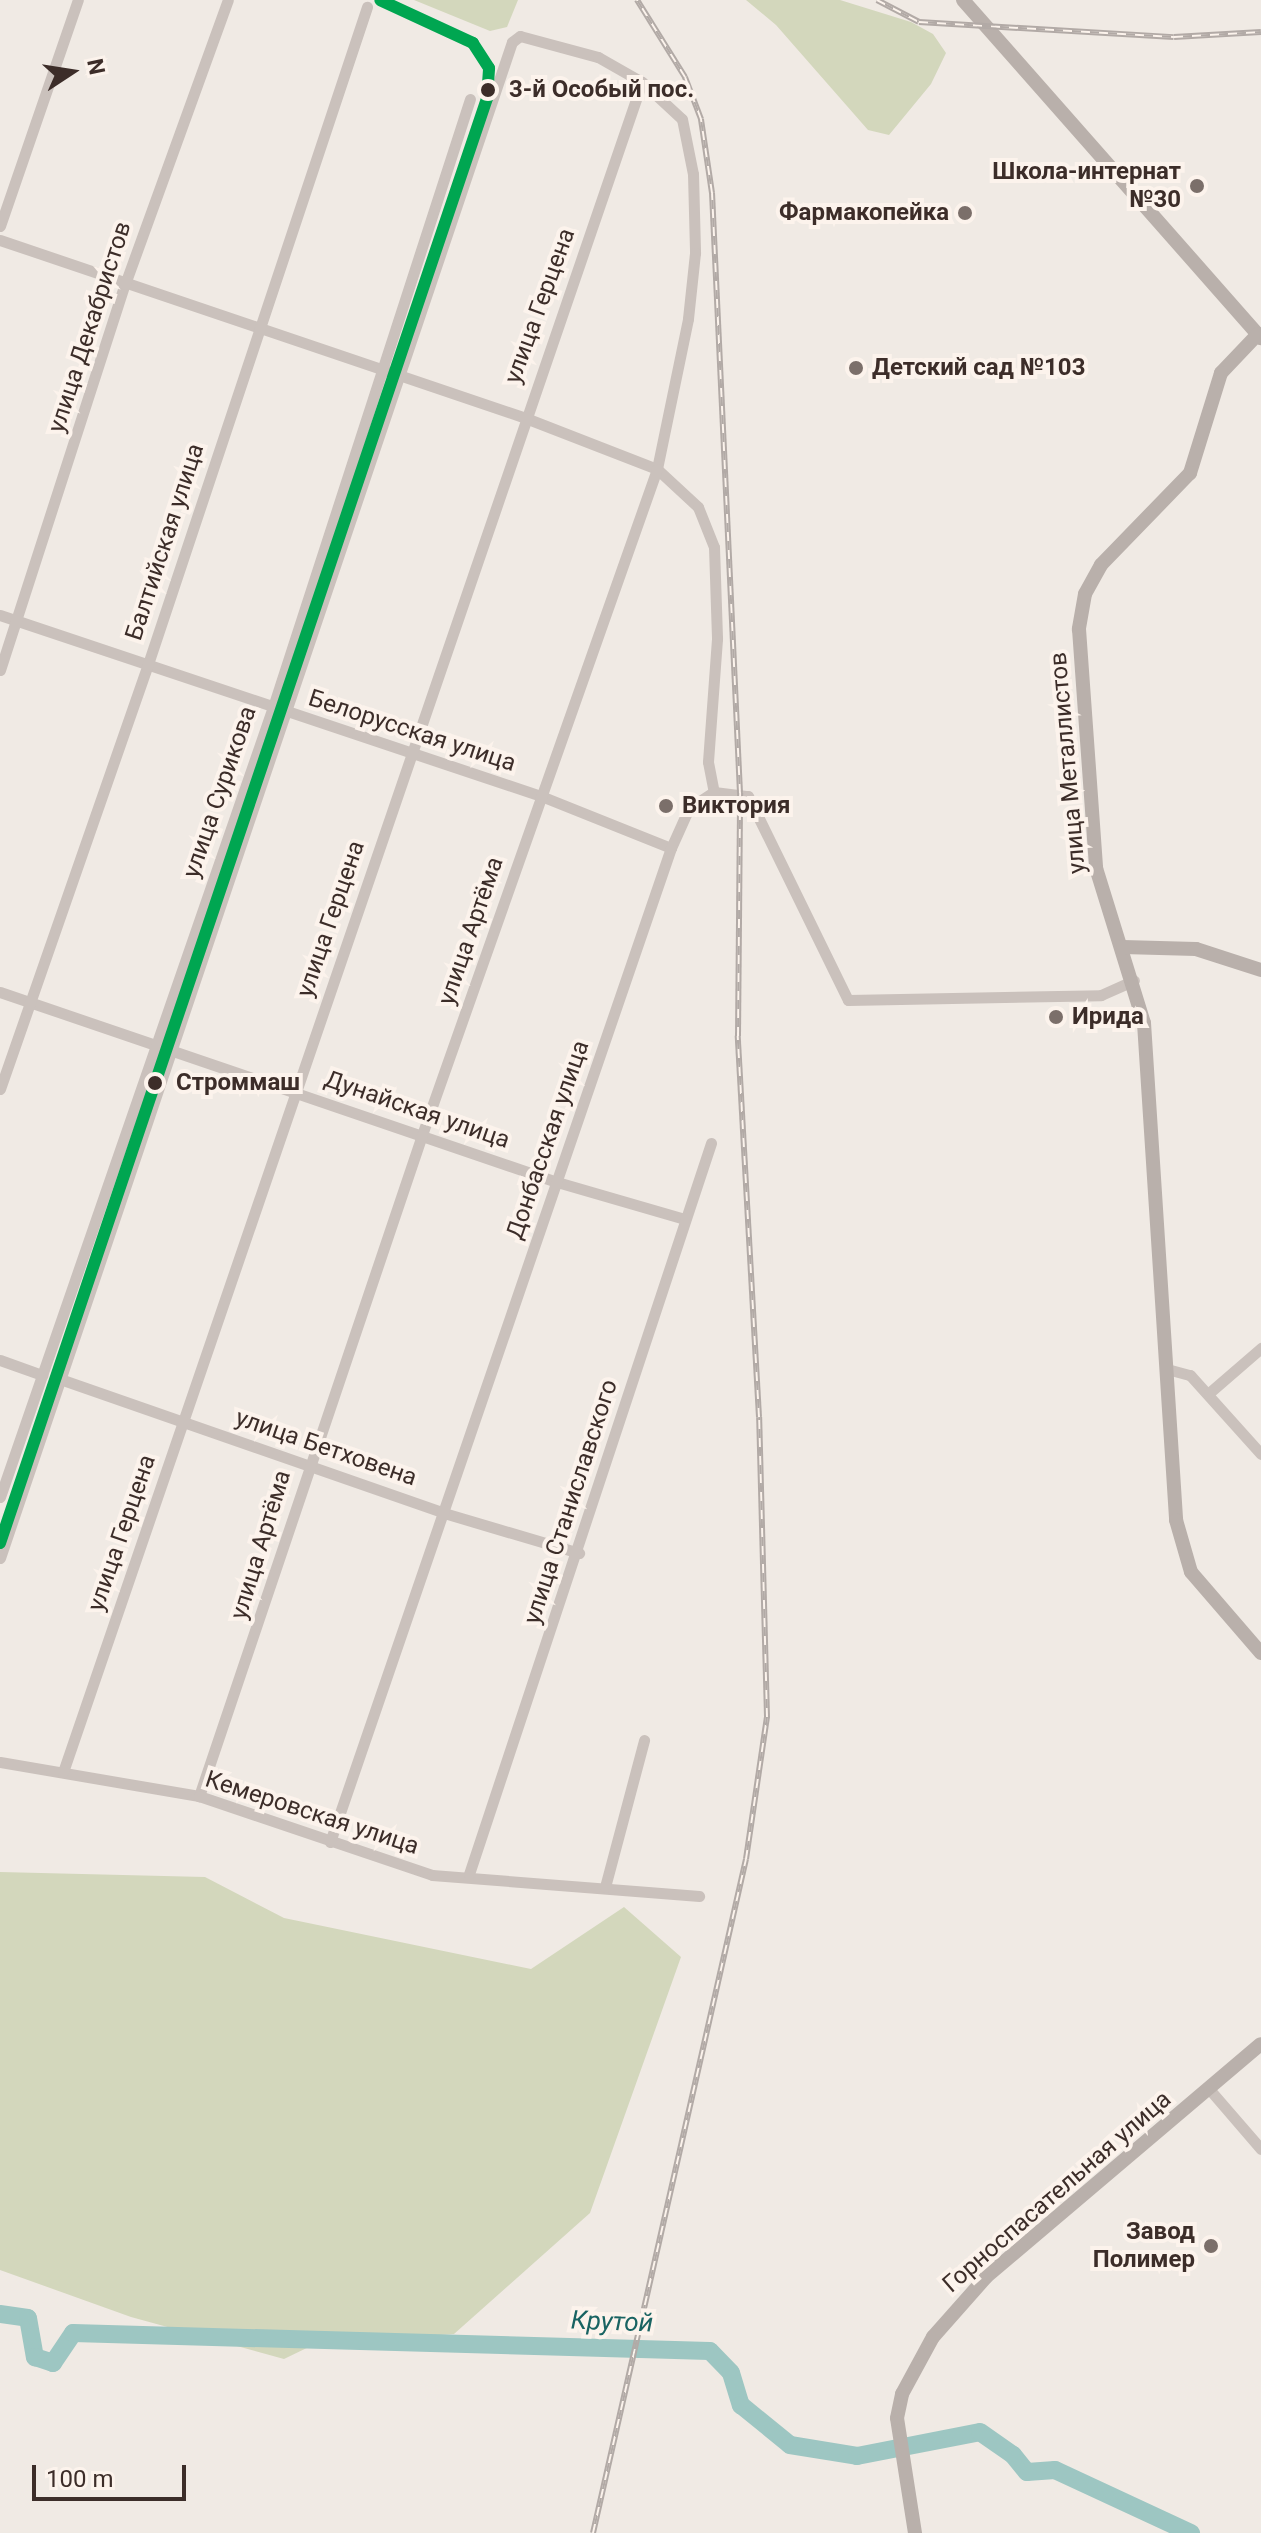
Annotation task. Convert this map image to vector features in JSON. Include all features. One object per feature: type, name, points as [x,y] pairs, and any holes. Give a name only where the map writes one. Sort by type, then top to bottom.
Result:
[{"type":"main road","points":[[963,0],[1260,336]]},
{"type":"main road","name":"улица Металлистов","points":[[1260,336],[1221,373],[1190,473],[1118,542],[1085,594],[1079,629],[1096,868],[1134,980],[1144,1023],[1176,1520],[1191,1572],[1261,1653]]},
{"type":"main road","points":[[1123,947],[1196,949],[1261,970]]},
{"type":"main road","name":"Горноспасательная улица","points":[[915,2533],[897,2435],[902,2394],[952,2311],[1096,2181],[1210,2090],[1261,2044]]},
{"type":"street","points":[[0,226],[78,0]]},
{"type":"street","name":"улица Декабристов","points":[[0,670],[125,284],[228,0]]},
{"type":"street","name":"Балтийская улица","points":[[0,1089],[147,667],[367,7]]},
{"type":"street","name":"улица Артёма","points":[[199,1796],[422,1135],[657,469],[688,319],[695,253],[693,174],[682,119],[642,82],[598,57],[520,36],[512,42]]},
{"type":"street","name":"улица Сурикова","points":[[0,1558],[512,42]]},
{"type":"street","name":"улица Герцена","points":[[63,1772],[412,754],[523,417],[642,82]]},
{"type":"street","name":"улица Сурикова","points":[[0,1497],[273,707],[385,373],[470,99]]},
{"type":"street","points":[[0,240],[259,326],[400,379],[523,417],[657,469],[698,507],[714,547],[717,639],[708,762],[714,792],[748,796],[848,1000],[1101,995],[1134,980]]},
{"type":"street","name":"Белорусская улица","points":[[0,615],[147,667],[541,796],[671,848]]},
{"type":"street","name":"Донбасская улица","points":[[330,1842],[671,848],[689,808],[714,792]]},
{"type":"street","name":"Дунайская улица","points":[[0,992],[557,1182],[684,1219]]},
{"type":"street","name":"улица Станиславского","points":[[469,1874],[579,1553],[684,1219],[711,1143]]},
{"type":"street","points":[[1209,1393],[1261,1348]]},
{"type":"street","points":[[0,1360],[42,1375]]},
{"type":"street","points":[[1167,1369],[1190,1375],[1261,1454]]},
{"type":"street","name":"улица Бетховена","points":[[60,1379],[444,1513],[579,1553]]},
{"type":"street","points":[[605,1887],[644,1740]]},
{"type":"street","name":"Кемеровская улица","points":[[0,1762],[199,1796],[432,1875],[469,1874],[699,1896]]},
{"type":"street","points":[[1210,2090],[1261,2149]]},
{"type":"green space","points":[[414,0],[518,0],[507,27],[490,31]]},
{"type":"green space","points":[[746,0],[840,0],[911,22],[933,34],[946,53],[931,84],[889,135],[868,130],[776,25]]},
{"type":"green space","points":[[0,1872],[205,1877],[284,1918],[531,1969],[624,1907],[681,1957],[590,2213],[454,2334],[315,2344],[284,2359],[131,2317],[0,2270]]},
{"type":"waterway","name":"Крутой","points":[[0,2314],[28,2318],[35,2357],[53,2363],[73,2333],[710,2351],[731,2373],[741,2405],[790,2445],[857,2456],[980,2432],[1013,2455],[1027,2472],[1055,2470],[1191,2533]]},
{"type":"railway","points":[[593,2533],[746,1859],[767,1717],[759,1417],[738,1036],[740,793],[712,193],[701,119],[685,77],[637,0]]},
{"type":"railway","points":[[877,0],[919,22],[1174,37],[1261,32]]},
{"type":"transit line","points":[[0,1543],[487,98],[489,68],[473,43],[380,0]]},
{"type":"place","name":"3-й Особый пос.","points":[[488,90]]},
{"type":"place","name":"Школа-интернат №30","points":[[1197,186]]},
{"type":"place","name":"Фармакопейка","points":[[965,213]]},
{"type":"place","name":"Детский сад №103","points":[[856,368]]},
{"type":"place","name":"Виктория","points":[[666,806]]},
{"type":"place","name":"Ирида","points":[[1056,1017]]},
{"type":"place","name":"Строммаш","points":[[155,1083]]},
{"type":"place","name":"Завод Полимер","points":[[1211,2246]]}]
